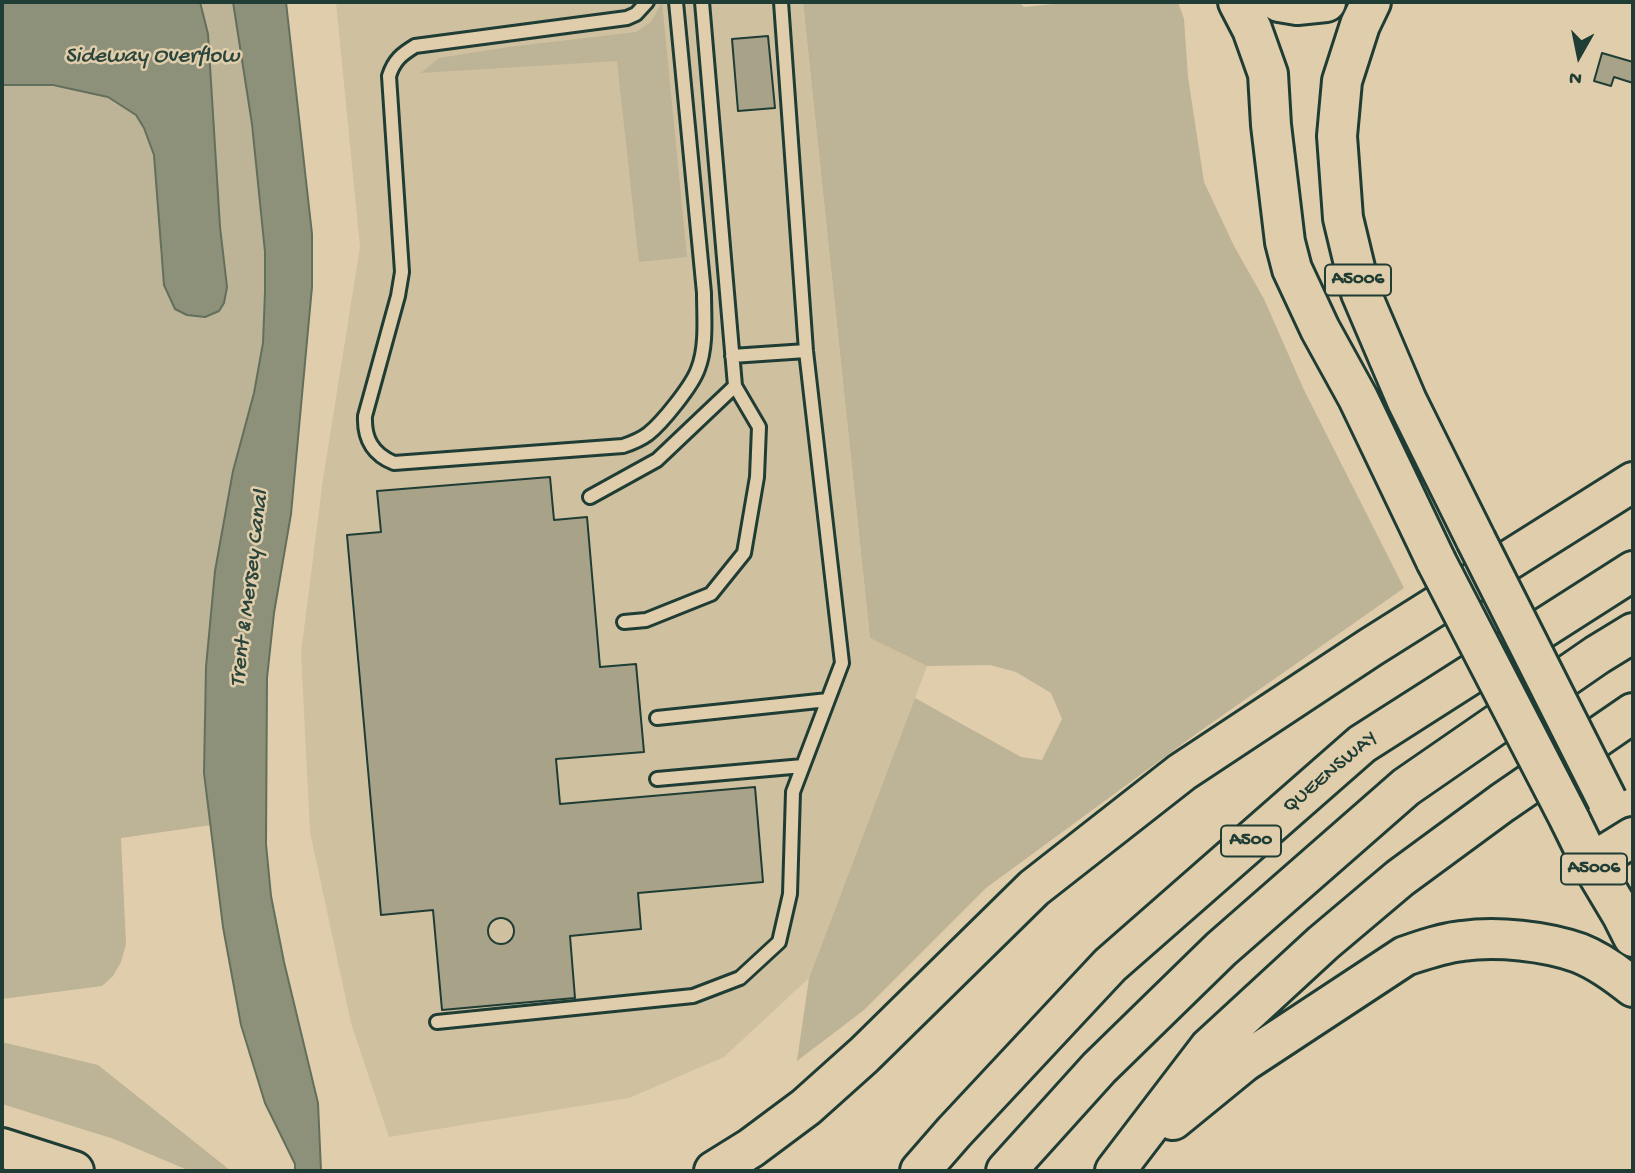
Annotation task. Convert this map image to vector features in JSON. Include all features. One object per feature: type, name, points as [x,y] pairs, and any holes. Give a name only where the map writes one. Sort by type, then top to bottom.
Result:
[{"type":"main road","name":"A5006","points":[[1238,2],[1252,29],[1268,75],[1271,125],[1284,229],[1292,269],[1320,329],[1358,398],[1436,561],[1591,863],[1633,937]]},
{"type":"main road","points":[[1279,2],[1297,5],[1326,2]]},
{"type":"main road","name":"A5006","points":[[1371,2],[1360,25],[1342,81],[1337,136],[1343,218],[1361,293],[1406,401],[1607,800],[1633,839]]},
{"type":"main road","points":[[714,1171],[751,1148],[806,1107],[864,1055],[1034,888],[1182,772],[1371,647],[1633,482]]},
{"type":"main road","name":"QUEENSWAY","points":[[919,1171],[1110,965],[1362,744],[1633,572]]},
{"type":"main road","name":"A500","points":[[1006,1171],[1099,1068],[1221,949],[1406,787],[1633,633]]},
{"type":"main road","points":[[1116,1171],[1209,1048],[1323,943],[1420,863],[1633,713]]},
{"type":"main road","points":[[1591,863],[1633,839]]},
{"type":"main road","points":[[1116,1171],[1244,1062],[1405,956],[1433,946],[1463,940],[1490,939],[1550,946],[1579,953],[1633,987]]},
{"type":"main road","points":[[2,1148],[74,1171]]},
{"type":"lane","points":[[647,2],[636,14],[627,18],[415,46],[399,56],[393,65],[389,76],[402,272],[398,296],[365,415],[365,428],[373,447],[384,459],[394,463],[623,446],[636,442],[650,432],[685,391],[698,370],[702,352],[704,293],[676,2]]},
{"type":"lane","points":[[624,622],[646,620],[712,594],[744,552],[757,477],[759,427],[735,386],[702,2]]},
{"type":"lane","points":[[437,1022],[693,996],[740,978],[779,942],[790,894],[793,792],[842,663],[806,351],[781,2]]},
{"type":"lane","points":[[732,356],[806,351]]},
{"type":"lane","points":[[590,497],[657,460],[735,386]]},
{"type":"lane","points":[[657,718],[828,701]]},
{"type":"lane","points":[[657,779],[803,766]]},
{"type":"shaded area","points":[[200,2],[233,2],[252,124],[265,252],[263,343],[254,393],[233,471],[215,571],[204,719],[204,773],[211,825],[121,838],[126,944],[121,962],[113,976],[102,986],[2,999],[2,85],[71,89],[108,96],[127,107],[140,123],[150,143],[156,166],[161,259],[224,303],[227,287],[220,227],[208,34]]},
{"type":"shaded area","points":[[336,2],[803,2],[870,638],[927,666],[809,978],[724,1057],[629,1098],[389,1137],[351,1023],[310,832],[301,653],[323,479],[360,247]]},
{"type":"shaded area","points":[[662,2],[687,257],[639,262],[617,61],[421,73],[439,58],[636,32],[651,22]]},
{"type":"shaded area","points":[[803,2],[1019,2],[1024,7],[1073,2],[1178,2],[1184,19],[1188,77],[1204,182],[1234,246],[1264,299],[1304,390],[1404,588],[1196,734],[986,888],[864,1010],[797,1061],[809,978],[915,698],[1021,757],[1042,760],[1062,719],[1051,693],[1016,672],[990,665],[927,666],[870,638]]},
{"type":"shaded area","points":[[2,1042],[98,1065],[231,1171],[190,1171],[114,1139],[2,1104]]},
{"type":"water","name":"Sideway Overflow","points":[[2,2],[200,2],[208,34],[220,227],[227,287],[224,303],[219,311],[205,317],[187,315],[175,309],[164,285],[154,155],[136,115],[108,97],[53,85],[2,85]]},
{"type":"water","name":"Trent & Mersey Canal","points":[[233,2],[286,2],[312,234],[312,287],[291,514],[274,613],[267,678],[266,844],[271,896],[284,962],[318,1103],[321,1171],[295,1171],[295,1164],[265,1103],[241,1025],[223,927],[204,773],[206,667],[215,571],[233,471],[254,393],[263,343],[265,292],[265,252],[252,124]]},
{"type":"building","points":[[768,36],[775,108],[738,111],[732,39]]},
{"type":"building","points":[[1602,53],[1633,62],[1633,83],[1614,77],[1611,86],[1594,81]]},
{"type":"building","points":[[550,477],[554,520],[587,517],[600,667],[636,664],[644,752],[556,759],[560,804],[755,787],[763,882],[638,893],[641,929],[570,936],[575,998],[442,1010],[433,910],[381,915],[347,535],[381,532],[377,491]]},
{"type":"building","points":[[501,918],[510,922],[514,931],[510,940],[501,944],[492,940],[488,931],[492,922]]}]
